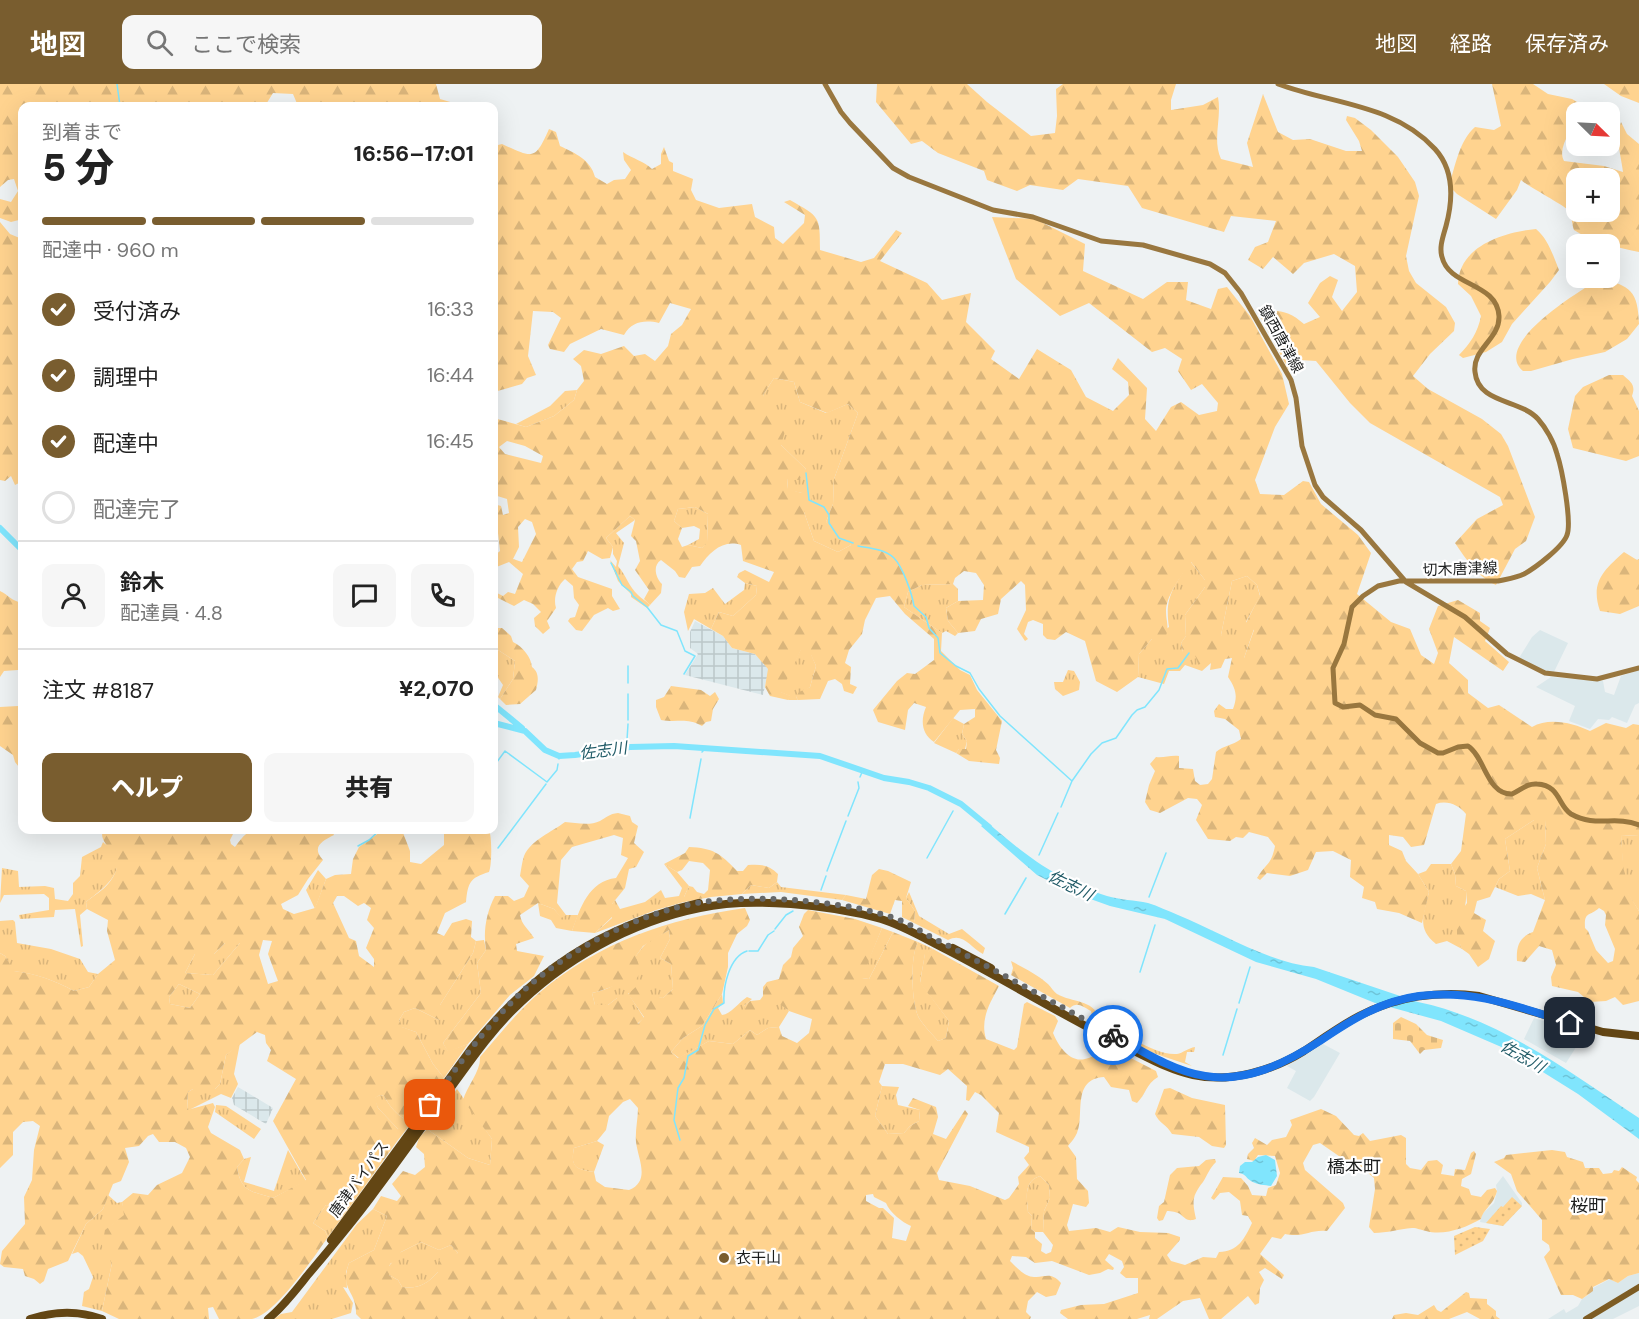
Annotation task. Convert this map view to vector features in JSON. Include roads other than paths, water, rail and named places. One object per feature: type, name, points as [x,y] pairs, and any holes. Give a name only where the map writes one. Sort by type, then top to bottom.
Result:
[{"type":"highway","name":"唐津バイパス","points":[[268,1319],[295,1291],[350,1224],[490,1035],[524,1000],[566,966],[612,939],[697,908],[730,904],[803,906],[840,910],[897,924],[1118,1043],[1170,1068],[1197,1077],[1228,1077],[1257,1072],[1280,1064],[1346,1023],[1372,1010],[1394,1001],[1418,996],[1460,994],[1479,996],[1603,1032],[1639,1036]]},
{"type":"highway","points":[[30,1319],[69,1312],[102,1319]]},
{"type":"highway","points":[[50,1319],[69,1317],[86,1319]]},
{"type":"main road","name":"鎮西唐津線","points":[[825,84],[850,123],[893,168],[909,177],[993,210],[1033,217],[1101,241],[1143,245],[1210,264],[1225,273],[1241,293],[1291,381],[1296,398],[1302,446],[1315,485],[1323,497],[1361,530],[1406,582],[1465,617],[1507,654],[1545,673],[1597,679],[1639,668]]},
{"type":"main road","name":"切木唐津線","points":[[1278,84],[1383,114],[1400,122],[1437,151],[1446,166],[1451,193],[1451,204],[1441,244],[1443,261],[1454,275],[1491,297],[1497,305],[1499,315],[1494,333],[1476,358],[1477,381],[1486,393],[1537,418],[1554,444],[1558,454],[1568,523],[1568,533],[1559,546],[1533,568],[1513,578],[1498,581],[1399,581],[1378,586],[1363,596],[1352,607],[1344,644],[1333,668],[1334,699],[1337,705],[1343,707],[1360,705],[1376,715],[1396,719],[1420,743],[1437,753],[1468,746],[1477,754],[1495,787],[1507,794],[1517,792],[1528,784],[1543,785],[1557,794],[1568,812],[1575,815],[1601,822],[1624,820],[1639,825]]},
{"type":"main road","points":[[1586,1319],[1639,1287]]},
{"type":"water","points":[[987,822],[1043,866],[1089,890],[1112,897],[1152,904],[1280,960],[1314,967],[1448,1010],[1506,1034],[1561,1066],[1639,1118],[1639,1139],[1578,1094],[1506,1049],[1441,1021],[1375,1003],[1316,979],[1256,962],[1165,919],[1110,906],[1071,892],[1037,875],[981,826]]},
{"type":"water","points":[[1266,1155],[1275,1160],[1277,1176],[1271,1186],[1253,1182],[1239,1173],[1240,1166],[1245,1162],[1252,1162]]},
{"type":"waterway","points":[[117,84],[119,102]]},
{"type":"waterway","points":[[806,473],[809,500],[824,507],[829,515],[829,523],[839,538],[853,543]]},
{"type":"waterway","name":"佐志川","points":[[0,528],[18,546]]},
{"type":"waterway","points":[[858,546],[882,551],[894,558],[904,574],[914,606],[926,617],[929,628],[938,638],[940,653],[956,666],[970,673],[1000,716],[1072,781]]},
{"type":"waterway","points":[[611,563],[622,585],[647,607],[661,625],[677,631],[685,651],[695,656],[684,674]]},
{"type":"waterway","points":[[1061,807],[1072,781],[1091,754],[1102,743],[1116,738],[1132,715],[1145,707],[1159,690],[1167,669],[1178,668],[1189,653]]},
{"type":"waterway","points":[[628,666],[628,683]]},
{"type":"waterway","points":[[628,694],[628,720]]},
{"type":"waterway","points":[[498,708],[522,728]]},
{"type":"waterway","name":"佐志川","points":[[498,724],[525,731],[545,750],[559,756],[630,747],[674,746],[820,756],[884,778],[929,788],[961,804],[989,827]]},
{"type":"waterway","points":[[627,740],[628,724]]},
{"type":"waterway","name":"佐志川","points":[[702,752],[705,749]]},
{"type":"waterway","points":[[498,761],[505,751],[547,782],[557,770],[558,764]]},
{"type":"waterway","points":[[690,818],[701,759]]},
{"type":"waterway","name":"佐志川","points":[[860,777],[863,770]]},
{"type":"waterway","points":[[848,816],[859,788],[858,782]]},
{"type":"waterway","points":[[498,848],[546,784]]},
{"type":"waterway","points":[[927,858],[953,811]]},
{"type":"waterway","points":[[1039,855],[1058,813]]},
{"type":"waterway","points":[[827,871],[846,821]]},
{"type":"waterway","points":[[358,846],[376,834]]},
{"type":"waterway","points":[[1149,897],[1166,853]]},
{"type":"waterway","points":[[821,890],[826,876]]},
{"type":"waterway","points":[[1005,914],[1026,878]]},
{"type":"waterway","points":[[775,929],[786,915],[793,911]]},
{"type":"waterway","points":[[1140,972],[1155,925]]},
{"type":"waterway","points":[[749,951],[758,951],[768,935],[774,931]]},
{"type":"waterway","points":[[680,1140],[674,1120],[678,1088],[684,1078],[688,1056],[698,1050],[705,1025],[714,1009],[724,1003],[728,973],[736,959],[747,951]]},
{"type":"waterway","points":[[1239,1003],[1250,967]]},
{"type":"waterway","points":[[1223,1055],[1237,1009]]},
{"type":"place","name":"衣干山","points":[[724,1258]]},
{"type":"district","name":"橋本町","points":[[1354,1167]]},
{"type":"district","name":"桜町","points":[[1588,1206]]}]
